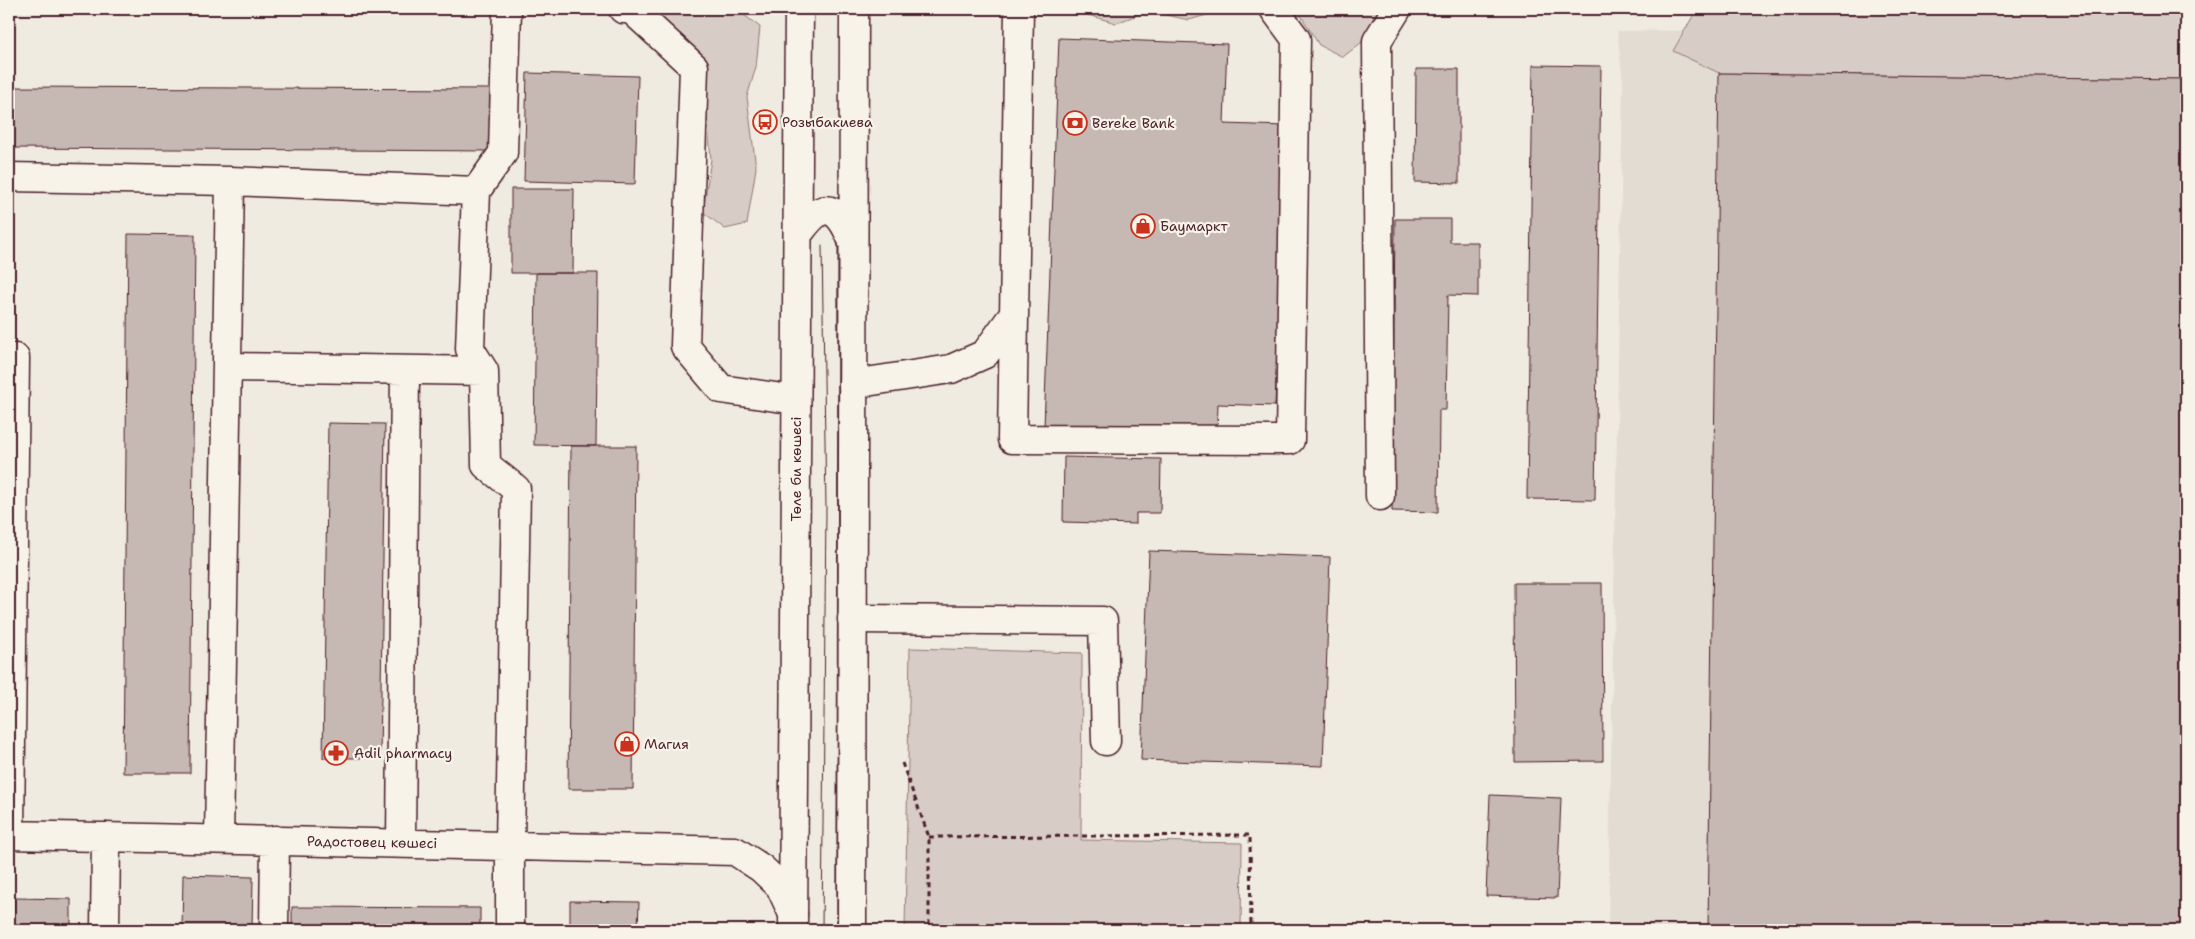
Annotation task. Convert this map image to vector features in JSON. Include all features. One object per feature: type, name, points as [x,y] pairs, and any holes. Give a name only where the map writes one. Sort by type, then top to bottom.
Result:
[{"type":"main road","points":[[507,9],[503,153],[476,191],[470,349],[484,371],[486,466],[516,489],[510,930]]},
{"type":"main road","points":[[622,9],[631,9],[694,67],[685,346],[721,389],[796,400]]},
{"type":"main road","name":"Төле би көшесі","points":[[793,922],[799,9]]},
{"type":"main road","points":[[852,930],[854,9]]},
{"type":"main road","points":[[1019,9],[1012,439],[1290,440],[1296,39],[1274,9]]},
{"type":"main road","points":[[1380,496],[1377,41],[1397,9]]},
{"type":"main road","points":[[9,177],[230,181],[476,191]]},
{"type":"main road","points":[[219,839],[230,181]]},
{"type":"main road","points":[[798,234],[816,214],[824,210],[836,213],[846,224],[854,244]]},
{"type":"main road","points":[[853,384],[951,369],[985,354],[1014,314]]},
{"type":"main road","points":[[9,358],[15,358],[9,835]]},
{"type":"main road","points":[[227,367],[484,371]]},
{"type":"main road","points":[[401,843],[405,370]]},
{"type":"main road","points":[[852,619],[1103,621],[1106,741]]},
{"type":"main road","name":"Радостовец көшесі","points":[[9,835],[735,851],[761,868],[780,886],[793,922]]},
{"type":"main road","points":[[105,930],[106,837]]},
{"type":"main road","points":[[274,930],[275,840]]},
{"type":"path","points":[[902,763],[929,837],[929,930]]},
{"type":"path","points":[[929,837],[1250,835],[1251,930]]},
{"type":"shaded area","points":[[651,9],[736,9],[760,27],[756,67],[747,97],[756,168],[747,224],[725,229],[703,212],[711,159],[707,117],[706,68]]},
{"type":"shaded area","points":[[1086,9],[1228,9],[1189,20],[1148,11],[1116,23],[1088,15]]},
{"type":"shaded area","points":[[1297,9],[1378,9],[1362,42],[1343,57],[1319,45]]},
{"type":"shaded area","points":[[1697,9],[2186,9],[2186,79],[1719,73],[1673,51]]},
{"type":"shaded area","points":[[2186,26],[2186,930],[1608,930],[1623,82],[1617,31]]},
{"type":"shaded area","points":[[910,648],[1082,653],[1081,840],[1242,843],[1241,930],[905,930]]},
{"type":"building","points":[[1059,38],[1227,44],[1224,124],[1286,126],[1275,406],[1218,404],[1217,433],[1044,427]]},
{"type":"building","points":[[1533,65],[1601,66],[1595,500],[1527,499]]},
{"type":"building","points":[[1416,69],[1459,69],[1459,183],[1415,182]]},
{"type":"building","points":[[527,73],[638,76],[635,184],[524,181]]},
{"type":"building","points":[[1719,73],[2186,79],[2186,930],[1708,930]]},
{"type":"building","points":[[9,87],[496,89],[496,151],[9,148]]},
{"type":"building","points":[[511,189],[574,189],[573,273],[511,273]]},
{"type":"building","points":[[1395,219],[1450,219],[1450,242],[1478,242],[1478,296],[1448,295],[1446,410],[1439,410],[1438,512],[1392,511]]},
{"type":"building","points":[[128,234],[195,235],[190,773],[123,773]]},
{"type":"building","points":[[536,273],[598,273],[596,446],[534,445]]},
{"type":"building","points":[[328,423],[385,424],[380,758],[323,758]]},
{"type":"building","points":[[571,446],[636,446],[633,789],[568,789]]},
{"type":"building","points":[[1064,457],[1161,459],[1160,513],[1136,513],[1136,524],[1063,522]]},
{"type":"building","points":[[1149,551],[1330,557],[1323,766],[1141,760]]},
{"type":"building","points":[[1514,583],[1602,583],[1603,761],[1515,762]]},
{"type":"building","points":[[1490,795],[1561,798],[1557,898],[1486,896]]},
{"type":"building","points":[[183,875],[253,877],[252,930],[182,930]]},
{"type":"building","points":[[14,898],[71,899],[71,930],[13,930]]},
{"type":"building","points":[[570,901],[639,902],[638,930],[570,930]]},
{"type":"building","points":[[292,907],[480,908],[480,930],[292,930]]},
{"type":"tram line","points":[[837,930],[838,243]]},
{"type":"tram line","points":[[822,245],[826,508],[822,930]]},
{"type":"place","name":"Розыбакиева","points":[[765,122]]},
{"type":"place","name":"Bereke Bank","points":[[1075,123]]},
{"type":"place","name":"Баумаркт","points":[[1143,226]]},
{"type":"place","name":"Магия","points":[[627,744]]},
{"type":"place","name":"Adil pharmacy","points":[[336,753]]}]
